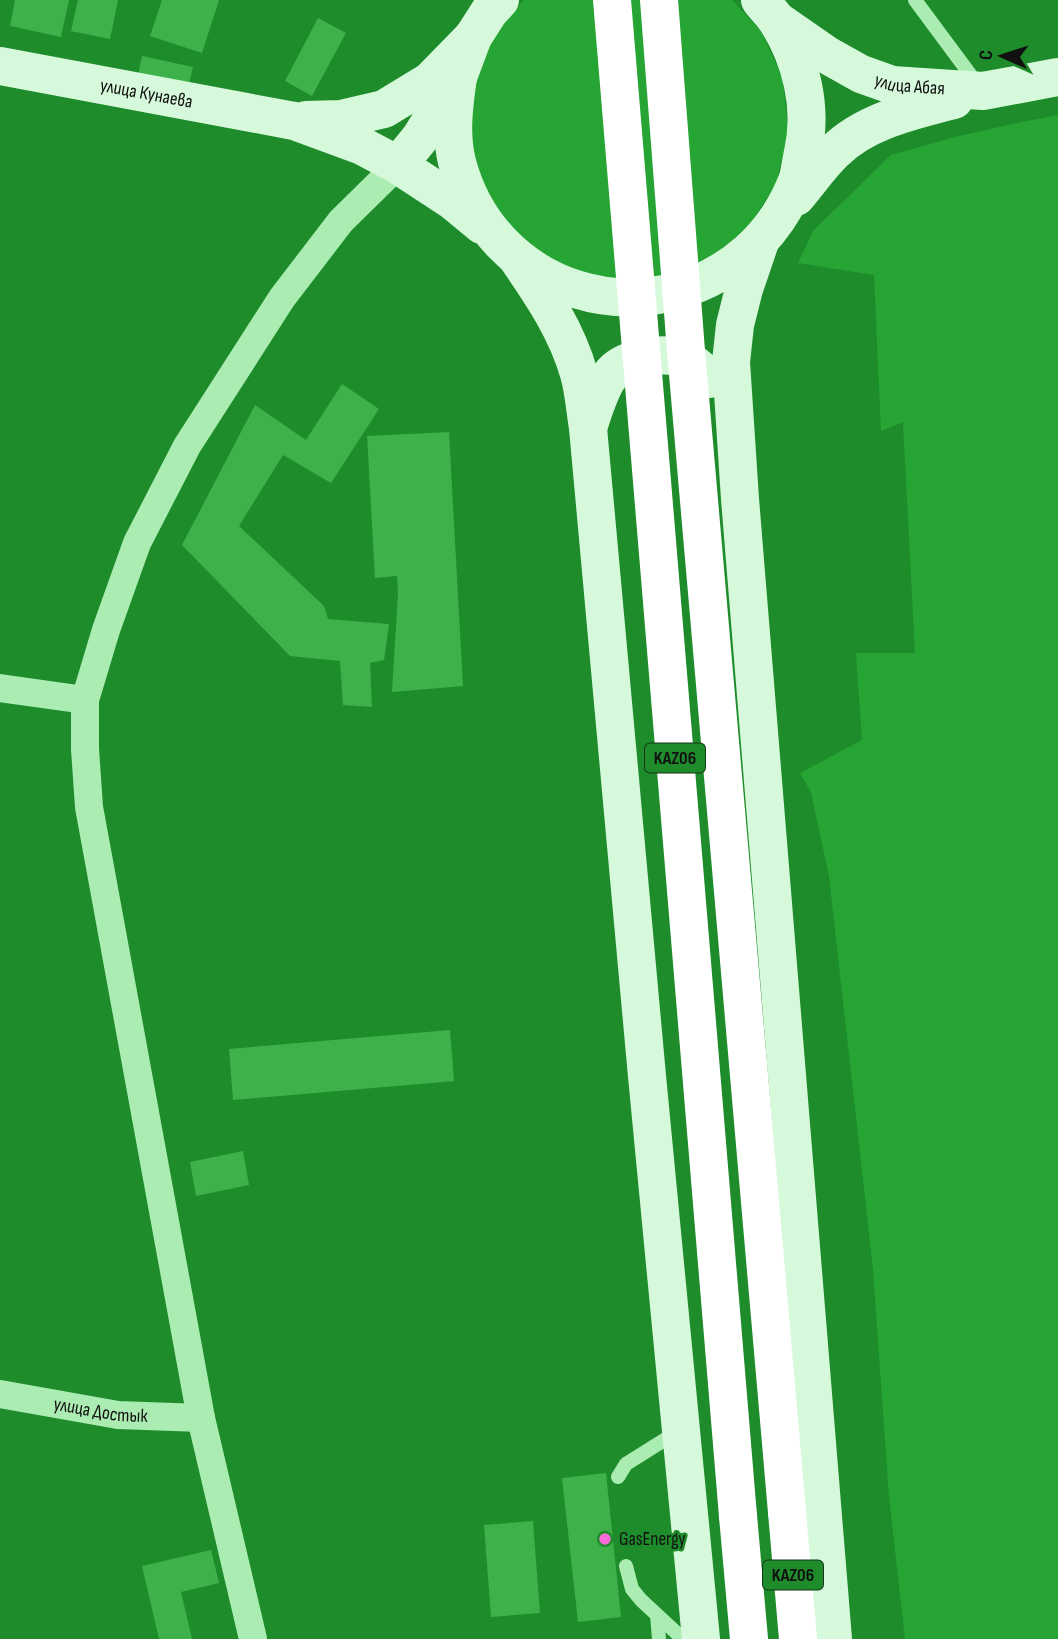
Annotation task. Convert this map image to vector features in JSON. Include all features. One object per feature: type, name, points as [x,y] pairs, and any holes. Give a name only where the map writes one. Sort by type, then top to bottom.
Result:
[{"type":"highway","name":"KАZ06","points":[[612,0],[749,1639]]},
{"type":"highway","name":"KАZ06","points":[[659,0],[686,351],[798,1639]]},
{"type":"main road","name":"улица Абая","points":[[768,10],[827,55],[861,75],[891,85],[983,91],[1058,76]]},
{"type":"main road","points":[[768,10],[796,57],[806,97],[806,138],[797,179],[769,229],[744,289],[735,325],[731,362],[833,1639]]},
{"type":"main road","points":[[398,164],[420,138],[458,77],[489,12]]},
{"type":"main road","points":[[294,121],[341,118],[384,109],[430,81],[489,12]]},
{"type":"main road","name":"улица Кунаева","points":[[0,66],[294,121]]},
{"type":"main road","points":[[458,77],[453,119],[457,161],[471,200],[544,296],[564,333],[579,374],[588,428],[701,1639]]},
{"type":"main road","points":[[294,121],[362,146],[398,164],[453,201],[549,279],[585,293],[622,298],[648,297],[661,296],[697,285],[731,267],[769,229],[835,150],[860,132],[885,119],[983,91]]},
{"type":"main road","points":[[588,428],[612,372],[629,362],[652,356],[671,355],[690,361],[710,379],[735,427]]},
{"type":"street","points":[[253,1639],[201,1418],[89,807],[85,700],[137,543],[187,446],[291,287],[341,221],[398,164]]},
{"type":"street","points":[[0,688],[85,700]]},
{"type":"street","name":"улица Достык","points":[[0,1394],[118,1415],[201,1418]]},
{"type":"lane","points":[[915,0],[983,91]]},
{"type":"lane","points":[[618,1477],[626,1464],[681,1430]]},
{"type":"lane","points":[[626,1566],[632,1588],[683,1639]]},
{"type":"lane","points":[[657,1615],[659,1639]]},
{"type":"green space","points":[[524,0],[732,0],[761,31],[783,79],[788,132],[776,184],[747,229],[705,261],[655,279],[602,279],[552,262],[511,230],[482,185],[469,135],[473,82],[494,34]]},
{"type":"green space","points":[[1058,115],[1058,1639],[905,1639],[889,1497],[873,1270],[829,876],[811,792],[800,773],[862,740],[856,653],[915,653],[903,422],[881,431],[874,275],[798,263],[813,231],[891,155],[955,137]]},
{"type":"building","points":[[15,0],[69,0],[61,37],[10,26]]},
{"type":"building","points":[[78,0],[118,0],[110,39],[71,31]]},
{"type":"building","points":[[162,0],[219,0],[202,53],[150,36]]},
{"type":"building","points":[[318,18],[346,33],[312,96],[285,81]]},
{"type":"building","points":[[142,56],[193,67],[187,92],[137,81]]},
{"type":"building","points":[[342,384],[379,409],[331,483],[283,455],[239,526],[324,606],[328,619],[389,624],[384,660],[370,663],[372,707],[343,705],[340,661],[290,656],[182,545],[255,405],[306,440]]},
{"type":"building","points":[[449,432],[463,686],[392,692],[397,576],[375,578],[367,436]]},
{"type":"building","points":[[450,1030],[454,1081],[233,1100],[229,1049]]},
{"type":"building","points":[[243,1151],[249,1185],[196,1196],[190,1162]]},
{"type":"building","points":[[606,1473],[621,1617],[578,1622],[562,1478]]},
{"type":"building","points":[[533,1521],[540,1613],[491,1617],[484,1525]]},
{"type":"building","points":[[211,1550],[219,1583],[181,1592],[192,1639],[159,1639],[142,1566]]},
{"type":"place","name":"GasEnergy","points":[[605,1539]]}]
